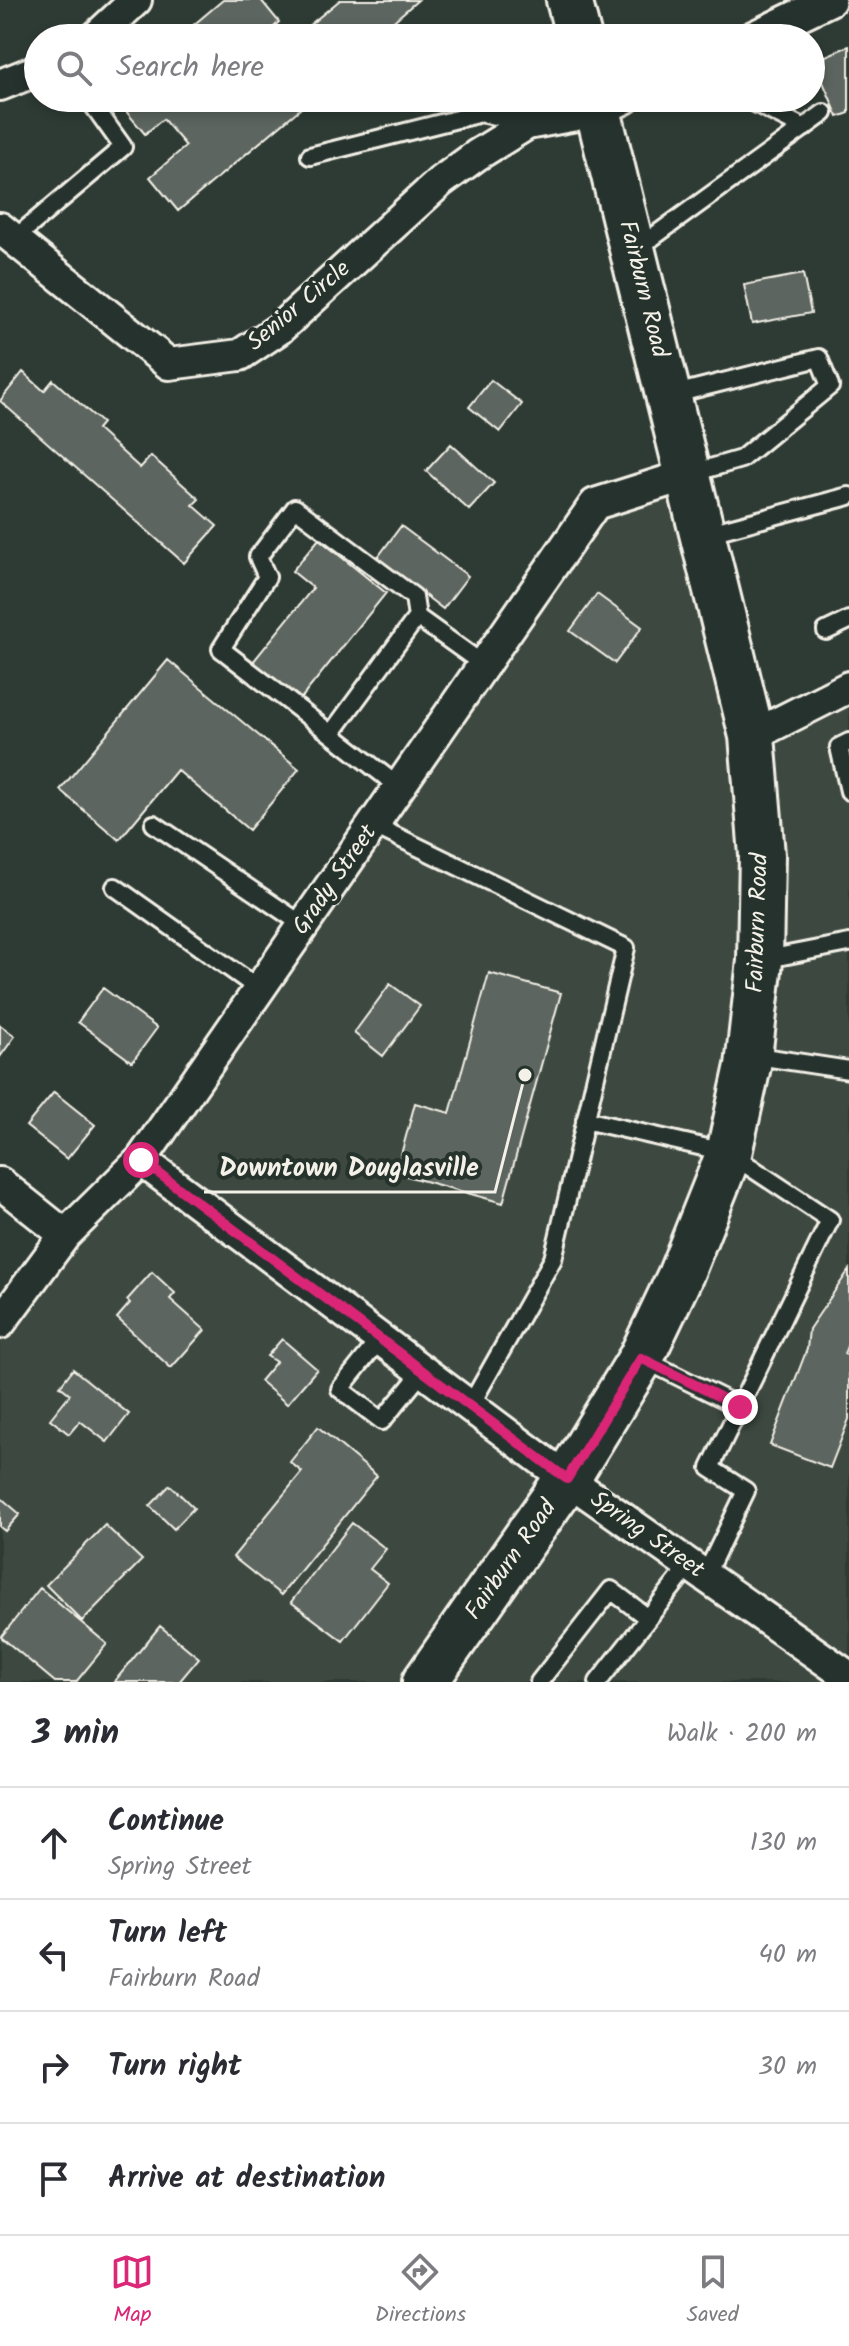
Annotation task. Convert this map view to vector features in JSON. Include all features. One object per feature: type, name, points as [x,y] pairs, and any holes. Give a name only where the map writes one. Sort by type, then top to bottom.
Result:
[{"type":"main road","points":[[569,0],[575,24]]},
{"type":"main road","name":"Fairburn Road","points":[[425,1682],[567,1479],[641,1358],[680,1276],[729,1153],[749,1054],[760,961],[762,855],[752,736],[634,251],[608,112]]},
{"type":"street","points":[[780,24],[830,0]]},
{"type":"street","points":[[110,24],[134,1]]},
{"type":"street","points":[[0,85],[24,76]]},
{"type":"street","name":"Senior Circle","points":[[7,233],[169,364],[240,355],[279,329],[440,182],[527,124],[570,112]]},
{"type":"street","name":"Grady Street","points":[[0,1323],[65,1235],[141,1160],[595,504],[690,474]]},
{"type":"street","points":[[752,736],[849,687]]},
{"type":"street","name":"Spring Street","points":[[141,1160],[567,1479],[849,1677]]},
{"type":"street","points":[[0,1183],[65,1235]]},
{"type":"lane","points":[[7,233],[123,147],[98,112]]},
{"type":"lane","points":[[773,112],[804,128]]},
{"type":"lane","points":[[310,156],[481,113],[527,124]]},
{"type":"lane","points":[[634,251],[824,113]]},
{"type":"lane","points":[[670,395],[819,358],[830,386],[741,459],[690,474]]},
{"type":"lane","points":[[704,535],[849,496]]},
{"type":"lane","points":[[331,734],[417,617],[414,597],[295,508],[258,557],[267,577],[221,649],[399,787]]},
{"type":"lane","points":[[417,617],[484,665]]},
{"type":"lane","points":[[826,631],[849,620]]},
{"type":"lane","points":[[849,742],[839,747],[849,791]]},
{"type":"lane","points":[[154,824],[303,925]]},
{"type":"lane","points":[[373,825],[626,948],[553,1259],[470,1406]]},
{"type":"lane","points":[[115,887],[259,989]]},
{"type":"lane","points":[[760,961],[849,943]]},
{"type":"lane","points":[[749,1054],[849,1070]]},
{"type":"lane","points":[[585,1120],[729,1153],[830,1220],[710,1468],[746,1491],[698,1570],[648,1618],[598,1682]]},
{"type":"lane","points":[[380,1339],[340,1389],[382,1421],[423,1371]]},
{"type":"lane","points":[[641,1358],[740,1407]]},
{"type":"lane","points":[[539,1682],[611,1590],[648,1618]]},
{"type":"shaded area","points":[[690,474],[752,735],[849,687],[849,1682],[0,1682],[0,1311],[141,1160],[595,504]]},
{"type":"building","points":[[223,0],[261,0],[279,22],[277,24],[195,24]]},
{"type":"building","points":[[340,0],[418,0],[390,24],[311,24]]},
{"type":"building","points":[[849,46],[849,113],[838,117],[825,87],[825,56]]},
{"type":"building","points":[[127,112],[296,112],[178,211],[150,177],[186,146],[163,119],[145,134]]},
{"type":"building","points":[[803,274],[811,313],[752,324],[744,285]]},
{"type":"building","points":[[23,372],[44,391],[53,380],[102,423],[97,429],[140,468],[151,456],[199,499],[193,505],[217,526],[184,563],[0,401]]},
{"type":"building","points":[[491,380],[522,404],[500,432],[469,407]]},
{"type":"building","points":[[451,444],[494,483],[469,510],[426,471]]},
{"type":"building","points":[[401,526],[468,576],[443,609],[401,577],[372,565]]},
{"type":"building","points":[[319,539],[386,593],[299,701],[252,663],[313,588],[292,571]]},
{"type":"building","points":[[597,594],[642,627],[615,663],[570,631]]},
{"type":"building","points":[[168,660],[299,769],[249,830],[177,770],[119,840],[60,790]]},
{"type":"building","points":[[489,973],[561,993],[503,1203],[396,1173],[415,1103],[450,1113]]},
{"type":"building","points":[[390,984],[420,1006],[383,1056],[354,1033]]},
{"type":"building","points":[[103,988],[157,1028],[132,1062],[78,1022]]},
{"type":"building","points":[[0,1025],[15,1036],[0,1057]]},
{"type":"building","points":[[54,1092],[95,1125],[67,1159],[26,1126]]},
{"type":"building","points":[[849,1270],[849,1341],[844,1354],[849,1356],[849,1419],[830,1468],[770,1445],[807,1349],[809,1329]]},
{"type":"building","points":[[152,1272],[175,1293],[170,1299],[205,1330],[171,1368],[117,1318],[130,1303],[127,1300]]},
{"type":"building","points":[[282,1339],[317,1369],[287,1404],[260,1381],[276,1362],[267,1356]]},
{"type":"building","points":[[73,1369],[129,1414],[107,1442],[80,1421],[69,1434],[50,1419],[70,1394],[60,1386]]},
{"type":"building","points":[[318,1427],[377,1476],[281,1595],[233,1557],[302,1472],[290,1462]]},
{"type":"building","points":[[170,1485],[194,1508],[174,1529],[150,1506]]},
{"type":"building","points":[[0,1497],[20,1514],[5,1531],[0,1527]]},
{"type":"building","points":[[352,1523],[386,1549],[370,1569],[388,1583],[343,1641],[291,1602]]},
{"type":"building","points":[[105,1525],[142,1560],[82,1621],[46,1585]]},
{"type":"building","points":[[40,1588],[107,1644],[76,1682],[55,1682],[1,1637]]},
{"type":"building","points":[[160,1626],[199,1658],[179,1682],[114,1682]]},
{"type":"place","name":"Downtown Douglasville","points":[[525,1075]]},
{"type":"route","points":[[141,1160],[567,1479],[641,1358],[740,1407]]}]
